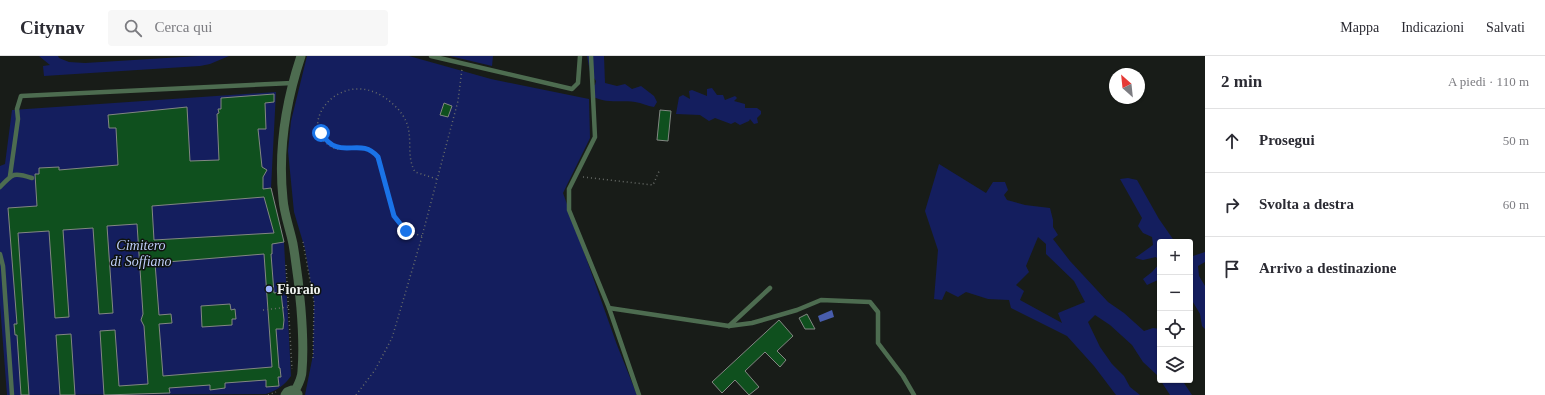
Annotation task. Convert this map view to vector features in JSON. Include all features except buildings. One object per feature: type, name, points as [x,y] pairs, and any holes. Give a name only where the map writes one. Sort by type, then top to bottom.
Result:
[{"type":"street","points":[[282,392],[290,390],[297,393],[302,372],[301,332],[293,244],[283,201],[282,175],[283,140],[292,82],[301,56]]},
{"type":"lane","points":[[431,56],[572,89],[578,83],[580,56]]},
{"type":"lane","points":[[590,56],[595,136],[569,189],[569,210],[609,308],[639,395]]},
{"type":"lane","points":[[10,176],[16,147],[18,120],[17,109],[21,96],[292,82]]},
{"type":"lane","points":[[0,187],[10,176],[18,173],[32,178]]},
{"type":"lane","points":[[0,254],[3,266],[12,395]]},
{"type":"lane","points":[[729,326],[770,288]]},
{"type":"lane","points":[[609,308],[729,326],[759,321],[797,310],[821,300],[870,302],[878,312],[878,343],[904,376],[914,395]]},
{"type":"path","points":[[356,395],[375,370],[392,338],[422,236],[458,102],[462,63]]},
{"type":"path","points":[[422,236],[406,231],[397,220],[392,210],[381,165],[373,151],[356,147],[345,150],[334,148],[325,140],[319,125],[320,113],[325,104],[340,92],[353,89],[371,91],[388,100],[396,107],[409,126],[411,160],[415,172],[437,179]]},
{"type":"path","points":[[576,176],[653,184],[660,169]]},
{"type":"path","points":[[302,242],[314,302],[312,363]]},
{"type":"path","points":[[286,263],[292,371]]},
{"type":"path","points":[[263,310],[289,307]]},
{"type":"path","points":[[268,395],[282,392]]},
{"type":"green space","points":[[39,56],[58,56],[59,58],[69,62],[85,63],[199,56],[229,56],[210,64],[200,66],[44,76],[43,66],[50,65]]},
{"type":"green space","points":[[307,56],[409,56],[491,79],[589,99],[590,138],[563,193],[617,345],[637,395],[305,395],[313,355],[314,302],[305,249],[294,212],[288,151],[291,121]]},
{"type":"green space","points":[[450,56],[493,56],[492,66]]},
{"type":"green space","points":[[587,56],[604,56],[605,83],[617,86],[625,84],[632,89],[641,86],[654,96],[657,102],[654,107],[630,101],[602,100],[592,96],[591,86],[595,85],[596,81],[590,72]]},
{"type":"green space","points":[[712,88],[717,95],[723,95],[725,100],[735,96],[737,98],[734,101],[745,104],[745,108],[757,108],[761,111],[761,114],[757,118],[758,123],[754,124],[750,119],[749,121],[740,125],[735,122],[731,124],[715,118],[709,121],[700,115],[676,114],[679,97],[683,95],[690,99],[689,91],[692,90],[707,96],[707,89]]},
{"type":"green space","name":"Cimitero di Soffiano","points":[[276,92],[271,188],[284,242],[291,376],[286,382],[274,391],[266,394],[7,395],[0,305],[0,166],[5,164],[12,110]]},
{"type":"green space","points":[[939,164],[986,193],[993,182],[1005,182],[1008,190],[1004,195],[1007,200],[1025,205],[1050,208],[1053,227],[1058,235],[1053,239],[1070,261],[1108,302],[1124,313],[1144,331],[1153,328],[1157,329],[1157,375],[1143,362],[1132,345],[1110,325],[1095,315],[1088,322],[1100,347],[1112,364],[1124,376],[1130,387],[1140,395],[1116,395],[1094,366],[1067,336],[1011,308],[1009,300],[988,299],[966,292],[958,297],[946,291],[942,300],[934,299],[938,250],[925,211]],"holes":[[[1038,237],[1046,244],[1046,254],[1074,281],[1085,302],[1058,313],[1062,323],[1020,300],[1024,291],[1016,285],[1029,272],[1026,266]]]},
{"type":"green space","points":[[1128,178],[1137,180],[1159,219],[1173,239],[1157,239],[1157,258],[1156,257],[1143,260],[1135,258],[1153,245],[1152,237],[1143,233],[1138,226],[1142,218],[1120,179]]},
{"type":"green space","points":[[1205,252],[1205,262],[1198,266],[1199,276],[1205,286],[1205,329],[1202,326],[1200,314],[1193,302],[1193,256]]},
{"type":"green space","points":[[1157,266],[1157,280],[1147,285],[1143,279]]},
{"type":"green space","points":[[1162,383],[1184,383],[1192,395],[1170,395]]},
{"type":"water","points":[[832,310],[834,317],[820,322],[818,316]]},
{"type":"place","name":"Fioraio","points":[[269,289]]},
{"type":"route","points":[[321,133],[325,140],[334,148],[345,150],[356,147],[373,151],[378,157],[381,165],[394,216],[406,231]]}]
